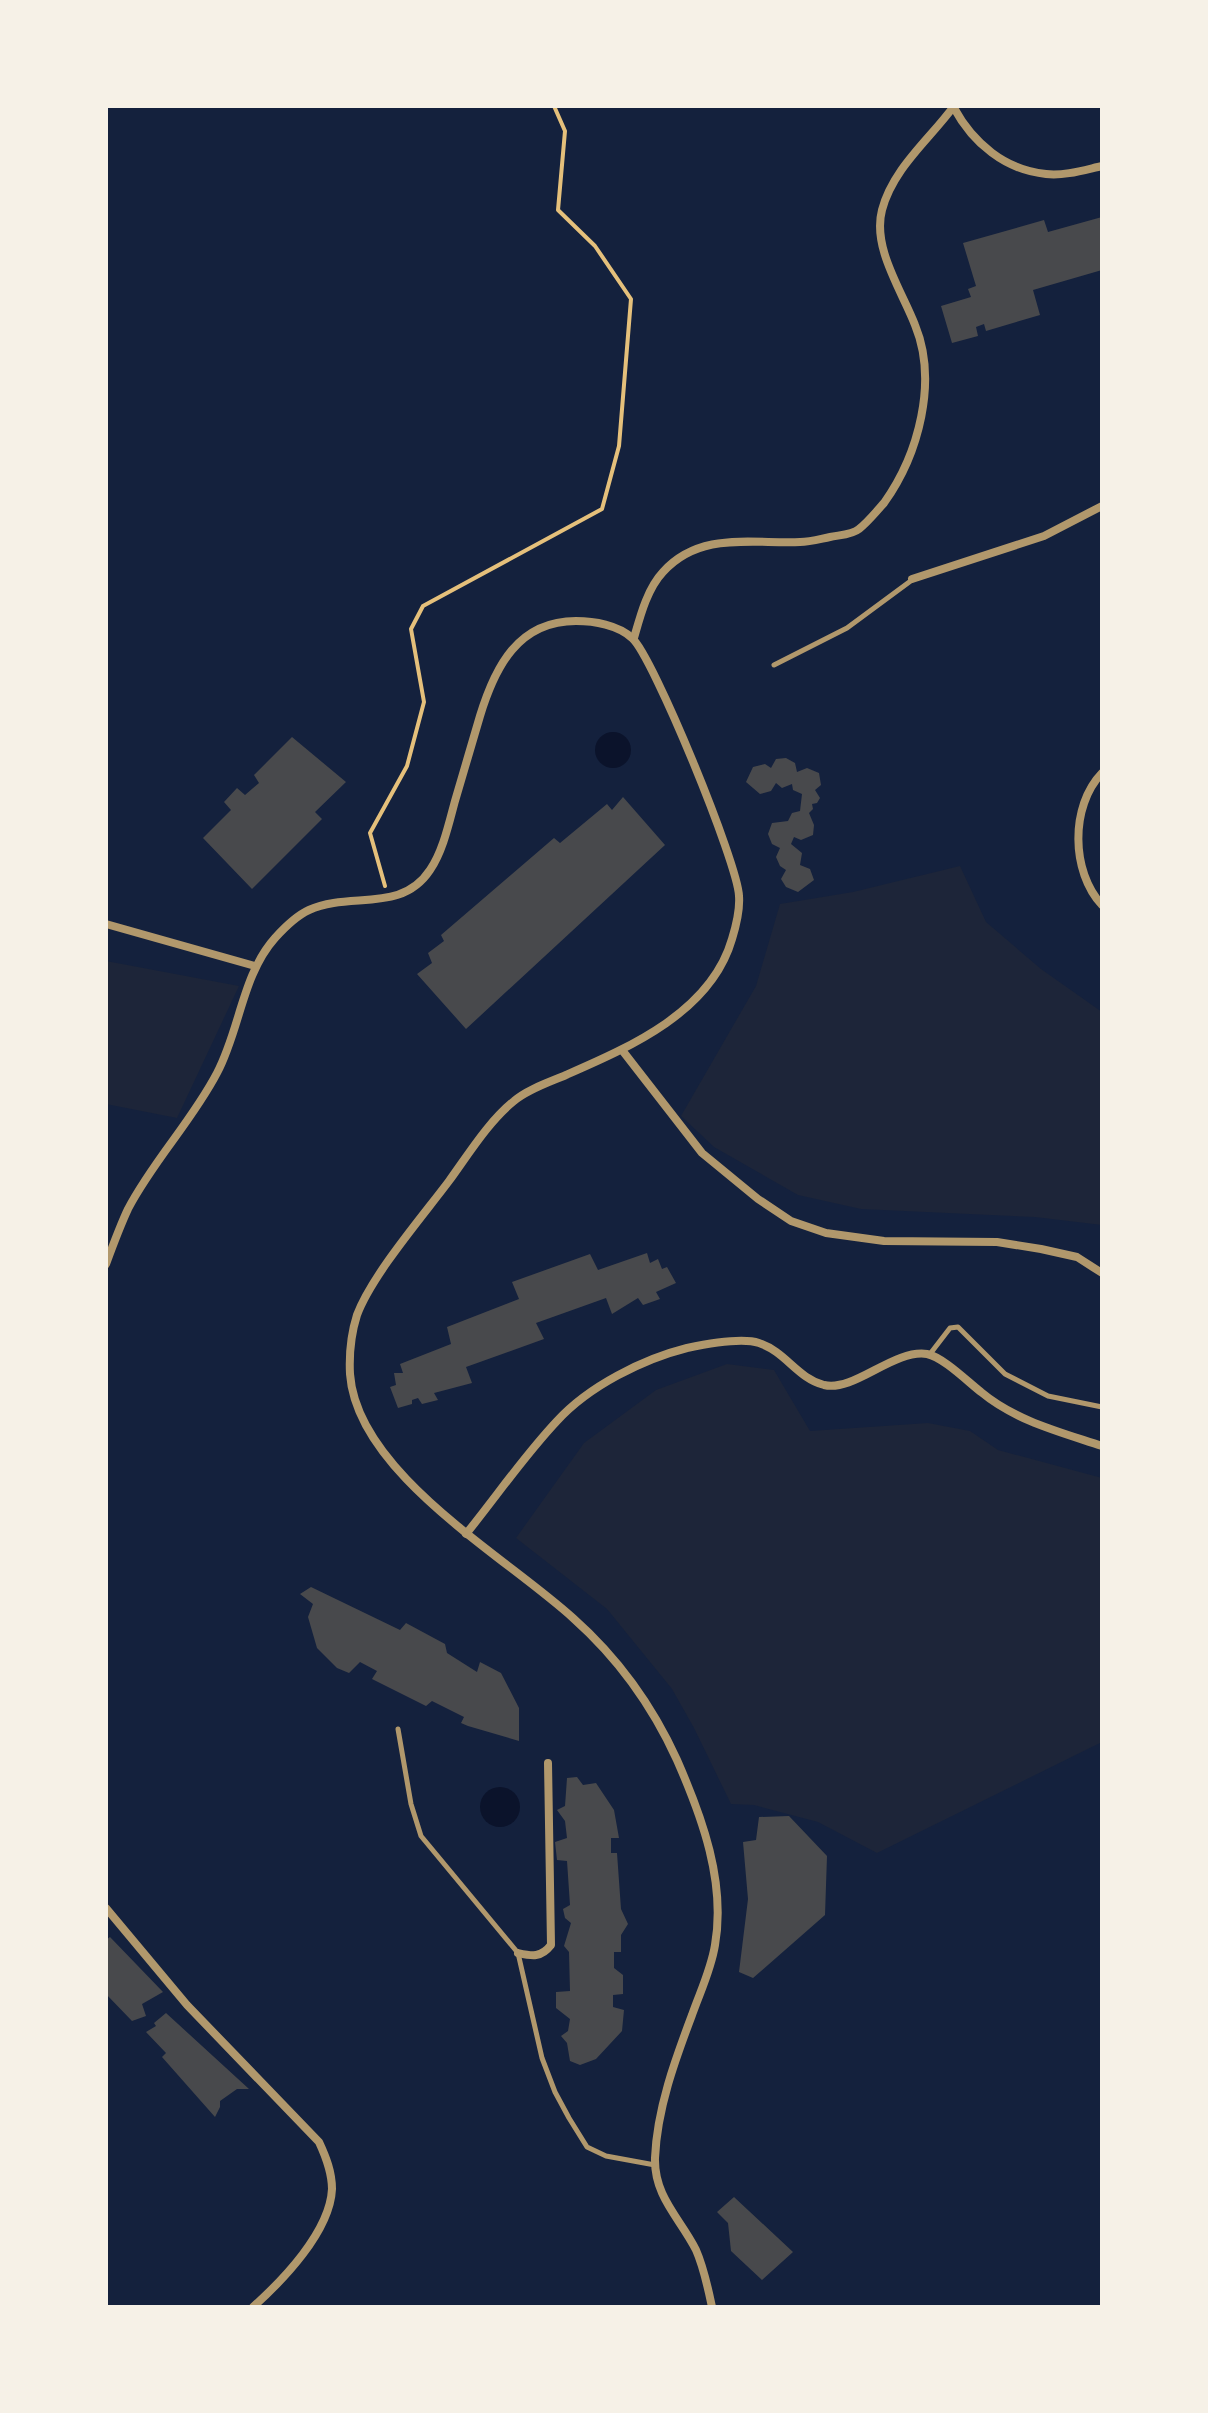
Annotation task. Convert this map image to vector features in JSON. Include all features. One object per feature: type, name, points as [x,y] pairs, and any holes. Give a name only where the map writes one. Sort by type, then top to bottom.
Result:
[{"type":"street","points":[[634,638],[642,611],[662,572],[689,553],[720,541],[802,542],[857,531],[883,504],[902,472],[917,435],[924,397],[926,357],[887,258],[880,232],[881,212],[888,192],[907,162],[954,107],[967,132],[990,152],[1020,168],[1047,174],[1072,173],[1102,166]]},
{"type":"street","points":[[912,579],[1044,536],[1102,506]]},
{"type":"street","points":[[106,1264],[129,1208],[219,1070],[255,966],[271,942],[291,922],[311,909],[358,900],[389,900],[412,889],[430,870],[447,833],[492,678],[507,656],[525,636],[560,621],[598,621],[634,638],[659,686],[724,838],[740,898],[734,932],[718,972],[698,996],[661,1026],[622,1050],[515,1099],[485,1133],[414,1228],[358,1312],[349,1349],[350,1381],[357,1413],[398,1471],[466,1534],[576,1620],[618,1663],[650,1708],[675,1756],[713,1863],[718,1905],[715,1946],[668,2086],[655,2165],[659,2190],[695,2248],[707,2280],[712,2307]]},
{"type":"street","points":[[1102,773],[1090,788],[1084,803],[1078,835],[1087,884],[1102,905]]},
{"type":"street","points":[[106,924],[255,966]]},
{"type":"street","points":[[622,1050],[702,1153],[758,1199],[791,1221],[826,1233],[884,1241],[997,1242],[1041,1249],[1077,1257],[1102,1273]]},
{"type":"street","points":[[466,1534],[558,1419],[607,1381],[657,1356],[708,1343],[757,1342],[784,1356],[803,1378],[828,1386],[854,1379],[907,1355],[929,1354],[987,1398],[1024,1419],[1102,1446]]},
{"type":"street","points":[[518,1953],[536,1956],[545,1953],[551,1945],[548,1763]]},
{"type":"street","points":[[106,1908],[187,2005],[319,2142],[329,2163],[332,2191],[324,2217],[309,2246],[253,2307]]},
{"type":"lane","points":[[774,665],[847,628],[912,579]]},
{"type":"lane","points":[[929,1354],[950,1328],[958,1327],[1005,1374],[1048,1396],[1102,1407]]},
{"type":"lane","points":[[398,1729],[411,1804],[421,1836],[518,1953],[542,2058],[555,2092],[587,2147],[606,2156],[655,2165]]},
{"type":"path","points":[[389,900],[370,833],[407,766],[424,702],[411,629],[423,606],[602,509],[619,446],[631,299],[595,246],[558,210],[565,131],[554,106]]},
{"type":"shaded area","points":[[613,732],[626,737],[631,750],[626,763],[613,768],[600,763],[595,750],[600,737]]},
{"type":"shaded area","points":[[960,866],[986,922],[1041,969],[1102,1012],[1102,1225],[1035,1217],[861,1209],[798,1195],[714,1147],[681,1116],[756,986],[780,904],[853,892]]},
{"type":"shaded area","points":[[106,961],[239,986],[177,1118],[106,1104]]},
{"type":"shaded area","points":[[727,1364],[774,1370],[810,1431],[928,1423],[970,1431],[998,1450],[1102,1478],[1102,1742],[877,1853],[818,1822],[754,1805],[731,1804],[672,1689],[607,1609],[516,1538],[584,1443],[656,1390]]},
{"type":"shaded area","points":[[500,1787],[514,1793],[520,1807],[514,1821],[500,1827],[486,1821],[480,1807],[486,1793]]},
{"type":"building","points":[[1102,217],[1102,270],[1033,290],[1040,315],[986,331],[984,324],[976,327],[978,336],[952,343],[941,306],[971,297],[968,289],[976,286],[963,243],[1044,220],[1048,232]]},
{"type":"building","points":[[292,737],[346,782],[315,812],[322,819],[252,889],[203,838],[231,810],[224,802],[237,788],[245,795],[259,783],[254,775]]},
{"type":"building","points":[[786,758],[795,763],[797,772],[807,768],[819,773],[821,785],[815,790],[820,798],[812,804],[813,809],[809,813],[814,825],[813,835],[801,840],[794,837],[791,844],[802,853],[800,865],[810,869],[814,880],[798,892],[786,887],[781,879],[786,870],[776,857],[780,848],[772,844],[768,834],[772,823],[788,821],[792,813],[800,811],[802,794],[793,790],[792,784],[782,788],[776,783],[771,791],[760,794],[746,782],[753,767],[765,764],[771,768],[776,759]]},
{"type":"building","points":[[623,797],[665,845],[466,1029],[417,974],[432,963],[428,953],[444,941],[441,935],[554,838],[560,843],[607,804],[612,810]]},
{"type":"building","points":[[647,1253],[650,1263],[658,1259],[662,1269],[667,1267],[676,1283],[656,1292],[660,1299],[643,1305],[638,1298],[612,1314],[606,1298],[536,1323],[544,1339],[466,1367],[472,1383],[434,1393],[438,1400],[422,1404],[418,1398],[412,1400],[412,1404],[398,1408],[390,1387],[396,1385],[394,1373],[403,1373],[400,1364],[451,1344],[447,1327],[519,1299],[512,1282],[590,1254],[598,1270]]},
{"type":"building","points":[[311,1587],[400,1630],[406,1623],[445,1644],[447,1653],[477,1672],[480,1662],[501,1673],[519,1708],[519,1741],[461,1723],[464,1717],[432,1701],[426,1706],[372,1679],[377,1671],[360,1662],[349,1673],[337,1668],[317,1648],[308,1617],[313,1604],[300,1594]]},
{"type":"building","points":[[577,1777],[583,1785],[596,1783],[614,1810],[619,1838],[611,1838],[611,1853],[617,1853],[621,1909],[628,1924],[621,1935],[621,1952],[614,1952],[614,1968],[623,1975],[623,1994],[613,1995],[613,2007],[624,2010],[622,2031],[596,2059],[580,2065],[570,2061],[567,2043],[561,2036],[568,2031],[570,2019],[556,2008],[556,1992],[570,1991],[569,1952],[564,1946],[571,1923],[565,1918],[563,1909],[570,1905],[567,1861],[557,1860],[555,1842],[567,1838],[565,1821],[557,1810],[565,1806],[567,1778]]},
{"type":"building","points":[[789,1816],[827,1856],[825,1915],[753,1978],[739,1972],[748,1899],[743,1842],[756,1840],[759,1817]]},
{"type":"building","points":[[110,1937],[163,1992],[142,2004],[146,2016],[132,2021],[106,1994],[106,1940]]},
{"type":"building","points":[[166,2013],[249,2089],[237,2089],[220,2101],[215,2117],[162,2057],[166,2053],[146,2032],[156,2026],[154,2023]]},
{"type":"building","points":[[734,2197],[793,2252],[762,2280],[731,2251],[728,2223],[717,2212]]}]
